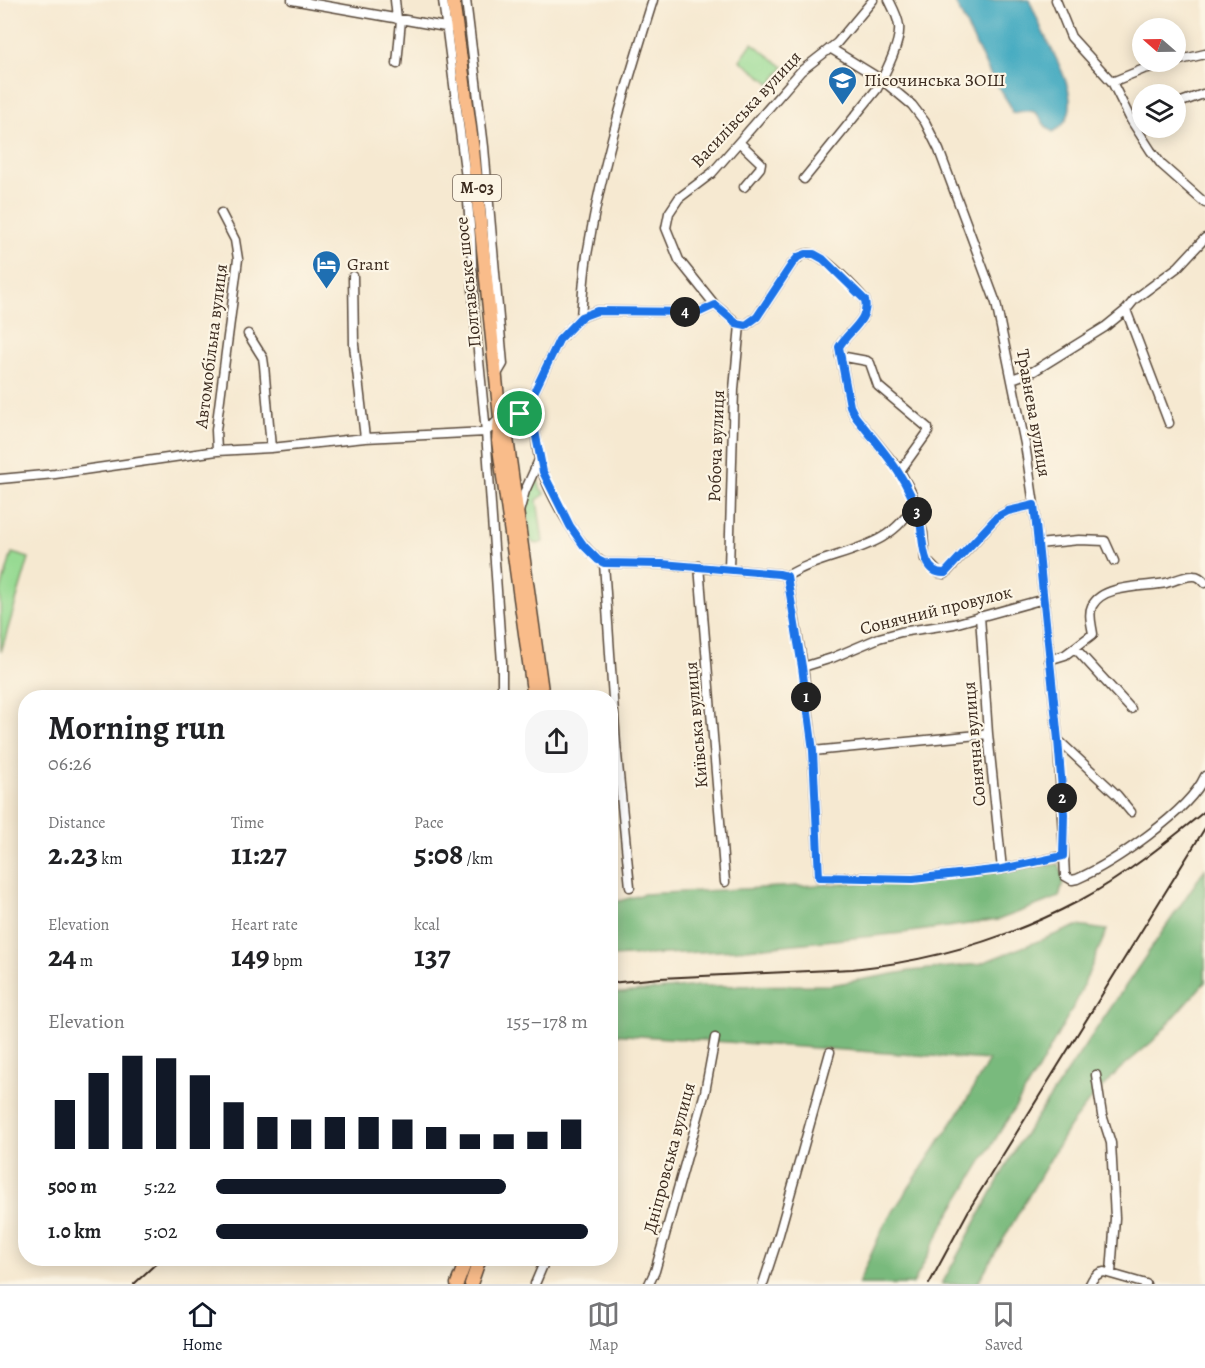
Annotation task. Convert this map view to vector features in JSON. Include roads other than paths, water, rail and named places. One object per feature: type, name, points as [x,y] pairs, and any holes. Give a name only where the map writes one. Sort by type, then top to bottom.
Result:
[{"type":"highway","name":"Полтавське шосе","points":[[453,0],[452,28],[473,150],[500,418]]},
{"type":"highway","name":"М-03","points":[[500,418],[507,438],[542,690]]},
{"type":"highway","name":"М-03","points":[[500,418],[498,441],[533,690]]},
{"type":"highway","points":[[457,1284],[464,1266]]},
{"type":"highway","points":[[471,1284],[477,1266]]},
{"type":"street","points":[[292,0],[452,28]]},
{"type":"street","points":[[395,0],[399,19],[397,63]]},
{"type":"street","points":[[443,0],[452,28],[466,178],[474,310],[486,432],[502,690]]},
{"type":"street","points":[[466,0],[484,147],[503,364],[496,376]]},
{"type":"street","name":"Василівська вулиця","points":[[740,324],[715,305],[679,260],[666,228],[666,220],[679,198],[712,173],[801,71],[845,35],[873,0]]},
{"type":"street","points":[[804,179],[882,80],[899,33],[898,21],[889,0]]},
{"type":"street","points":[[1056,0],[1071,37],[1112,82],[1131,120],[1162,165],[1205,203]]},
{"type":"street","points":[[581,317],[588,246],[594,214],[652,4]]},
{"type":"street","name":"Травнева вулиця","points":[[830,48],[882,80],[921,116],[939,150],[996,303],[1025,444],[1034,505],[1058,740],[1064,814],[1063,856]]},
{"type":"street","points":[[1186,58],[1205,54]]},
{"type":"street","points":[[1112,82],[1137,72]]},
{"type":"street","points":[[1186,100],[1203,94]]},
{"type":"street","points":[[739,142],[761,163],[760,168],[744,187]]},
{"type":"street","name":"Автомобільна вулиця","points":[[217,451],[216,430],[238,259],[235,240],[221,213]]},
{"type":"street","points":[[1012,379],[1034,371],[1106,327],[1126,310],[1135,298],[1188,259],[1205,238]]},
{"type":"street","points":[[740,324],[748,324],[757,317],[792,264],[798,257],[806,254],[814,254],[823,259],[865,300],[865,314],[839,347],[850,406],[855,416],[900,471],[912,494],[923,533],[925,559],[939,573],[943,574],[997,517],[1008,511],[1034,505]]},
{"type":"street","points":[[353,276],[354,345],[365,438]]},
{"type":"street","points":[[486,432],[500,418],[520,414],[528,405],[559,340],[581,317],[597,311],[700,312],[715,305]]},
{"type":"street","points":[[1126,310],[1168,423]]},
{"type":"street","name":"Робоча вулиця","points":[[729,569],[734,389],[740,324]]},
{"type":"street","name":"Автомобільна вулиця","points":[[248,334],[264,365],[271,448]]},
{"type":"street","points":[[840,356],[870,363],[878,386],[929,430],[900,471]]},
{"type":"street","points":[[520,414],[532,420],[543,472],[570,526],[590,553],[604,563],[699,566],[787,576],[809,565],[873,543],[899,525],[914,502]]},
{"type":"street","name":"Автомобільна вулиця","points":[[0,479],[55,474],[217,451],[365,438],[486,432]]},
{"type":"street","points":[[518,516],[525,491],[540,459]]},
{"type":"street","points":[[1038,544],[1079,540],[1105,541],[1114,561]]},
{"type":"street","points":[[604,563],[612,690]]},
{"type":"street","name":"Київська вулиця","points":[[699,566],[725,882]]},
{"type":"street","points":[[787,576],[813,751],[819,877],[913,879],[1002,869],[1063,856],[1067,878],[1075,880],[1124,852],[1174,814],[1205,776]]},
{"type":"street","points":[[1049,660],[1076,648],[1093,634],[1092,606],[1101,597],[1121,589],[1163,584],[1192,576],[1201,578],[1205,583]]},
{"type":"street","name":"Сонячний провулок","points":[[802,667],[832,658],[879,638],[980,616],[1044,599]]},
{"type":"street","name":"Сонячна вулиця","points":[[980,616],[988,734],[1002,869]]},
{"type":"street","points":[[1076,648],[1131,709]]},
{"type":"street","points":[[813,751],[988,734]]},
{"type":"street","points":[[1058,740],[1117,795],[1131,812]]},
{"type":"street","points":[[618,764],[630,887]]},
{"type":"street","name":"Дніпровська вулиця","points":[[649,1284],[655,1271],[705,1092],[715,1038]]},
{"type":"street","points":[[763,1284],[830,1053]]},
{"type":"street","points":[[1096,1075],[1102,1114],[1111,1143],[1115,1218],[1111,1273]]},
{"type":"street","points":[[535,1284],[543,1266]]},
{"type":"street","points":[[1090,1283],[1099,1273],[1111,1273],[1146,1284]]},
{"type":"water","points":[[954,0],[1029,0],[1067,83],[1070,98],[1069,111],[1064,123],[1053,132],[1035,113],[1023,111],[1012,113],[1010,105],[991,76]]},
{"type":"railway","points":[[618,982],[660,978],[853,969],[912,960],[969,946],[1025,926],[1095,892],[1144,859],[1205,811]]},
{"type":"railway","points":[[929,1284],[970,1208],[1205,828]]},
{"type":"railway","points":[[134,1284],[153,1266]]},
{"type":"place","name":"Пісочинська ЗОШ","points":[[843,106]]},
{"type":"place","name":"Grant","points":[[326,290]]}]
